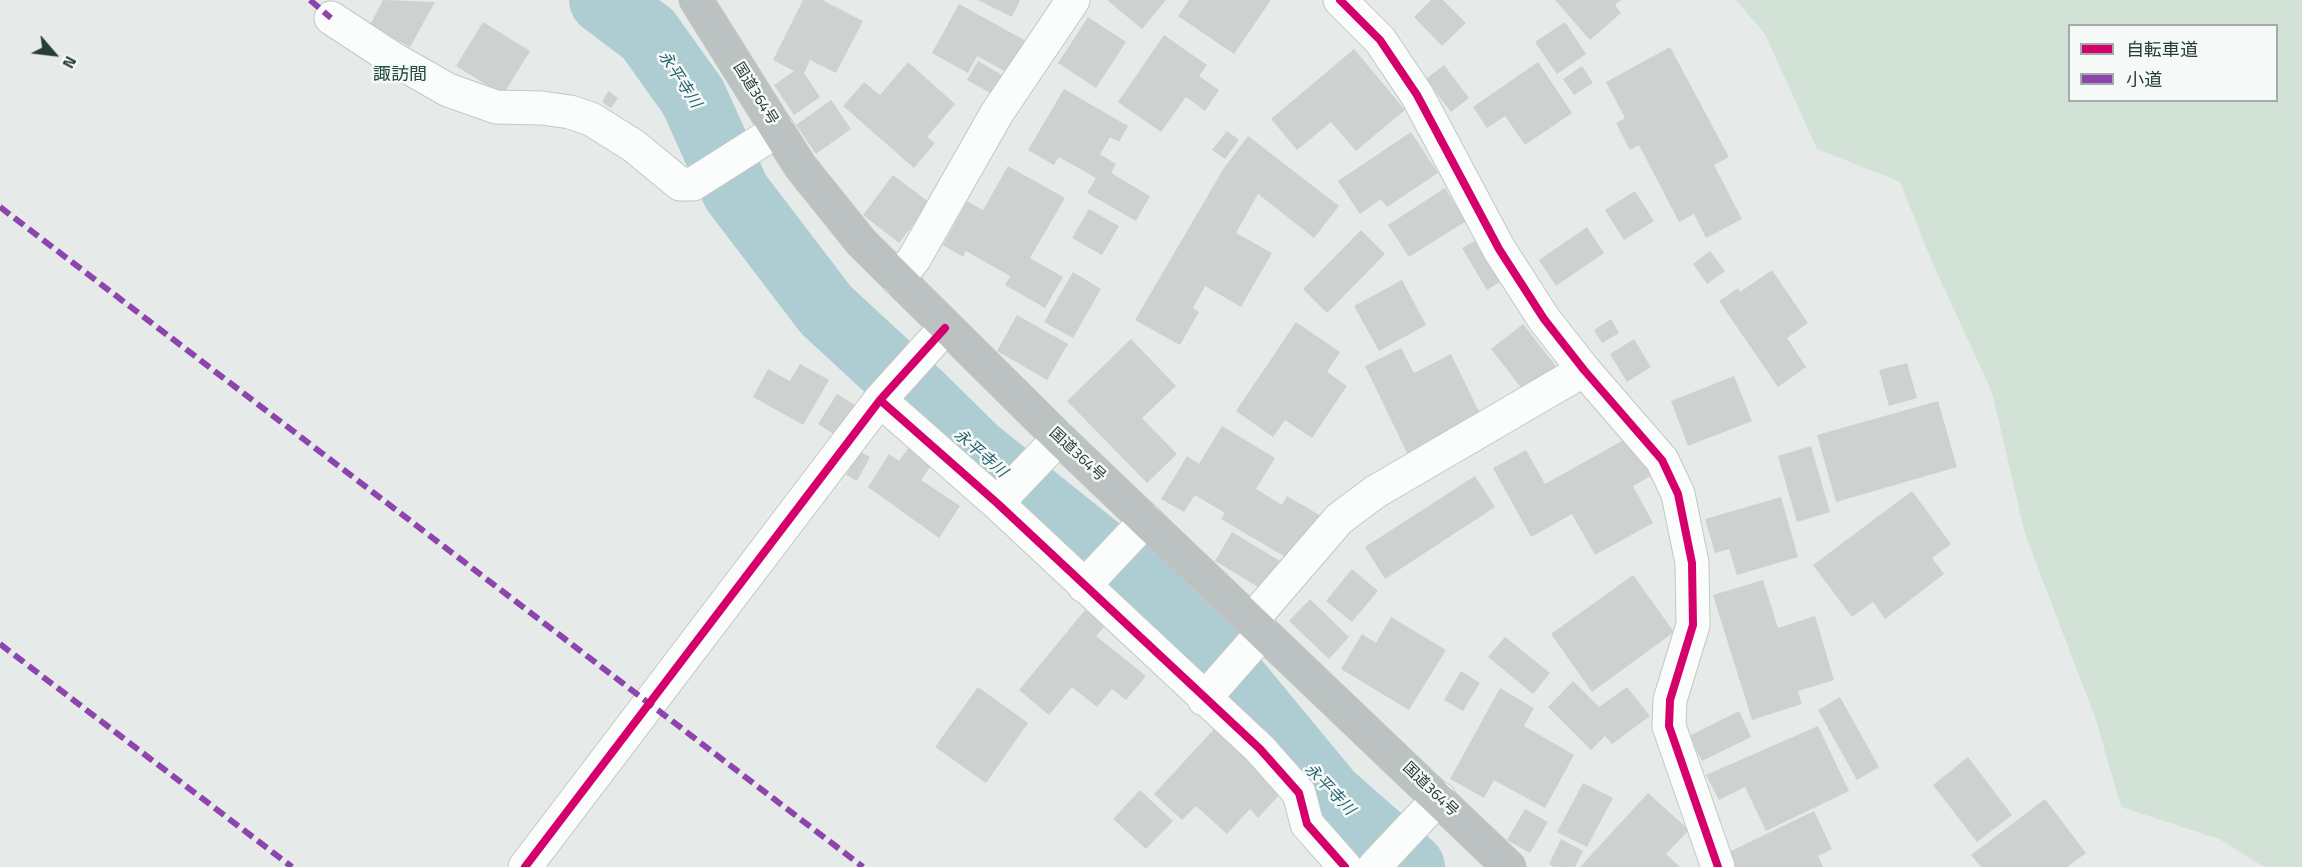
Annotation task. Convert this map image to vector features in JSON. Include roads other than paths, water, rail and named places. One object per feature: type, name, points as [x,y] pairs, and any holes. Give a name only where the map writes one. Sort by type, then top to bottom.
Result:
[{"type":"highway","name":"国道364号","points":[[696,0],[769,135],[800,166],[861,242],[898,279],[939,335],[1139,527],[1255,632],[1432,805],[1509,867]]},
{"type":"street","points":[[898,279],[914,259],[997,113],[1073,0]]},
{"type":"street","points":[[1340,0],[1380,40],[1417,95],[1499,249],[1544,319],[1584,370],[1662,460],[1678,494],[1692,563],[1693,625],[1670,700],[1669,726],[1718,867]]},
{"type":"street","points":[[331,18],[392,58],[447,90],[496,106],[542,108],[570,112],[591,119],[634,146],[680,184],[693,184],[769,135]]},
{"type":"street","points":[[525,867],[884,396],[939,335]]},
{"type":"street","points":[[1207,695],[1339,519],[1375,492],[1584,370]]},
{"type":"street","points":[[884,396],[1000,500],[1207,695],[1260,749],[1299,793],[1307,824],[1345,867]]},
{"type":"street","points":[[1000,500],[1053,445]]},
{"type":"street","points":[[1087,583],[1139,527]]},
{"type":"street","points":[[1374,867],[1432,805]]},
{"type":"waterway","name":"永平寺川","points":[[603,0],[648,34],[693,97],[736,192],[826,310],[976,452],[1137,581],[1210,651],[1329,795],[1411,867]]},
{"type":"district","name":"諏訪間","points":[[400,76]]}]
